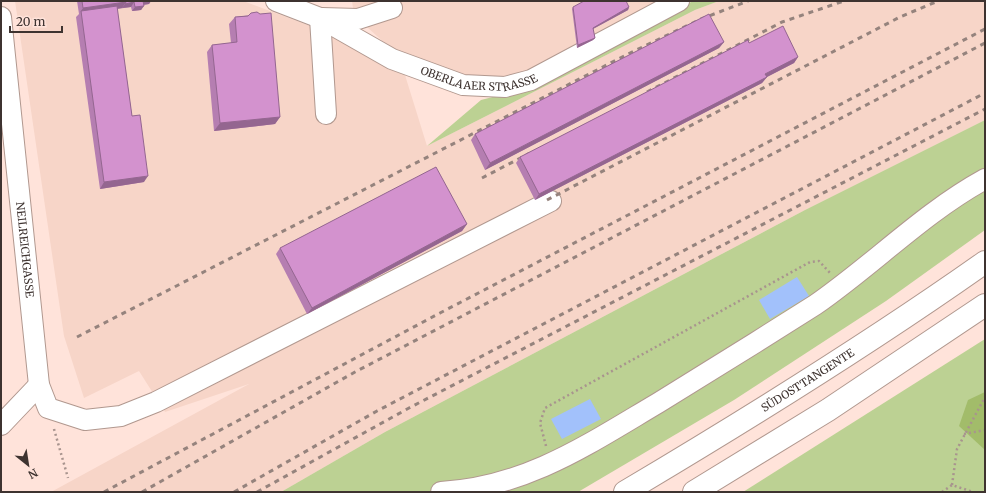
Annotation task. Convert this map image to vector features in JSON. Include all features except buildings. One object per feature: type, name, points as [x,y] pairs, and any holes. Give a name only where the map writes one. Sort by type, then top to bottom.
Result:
[{"type":"highway","name":"SÜDOSTTANGENTE","points":[[625,492],[807,381],[981,265]]},
{"type":"highway","points":[[694,492],[828,410],[985,305]]},
{"type":"street","name":"OBERLAAER STRASSE","points":[[276,1],[320,18],[392,59],[463,85],[505,87],[531,80],[680,1]]},
{"type":"street","points":[[326,114],[320,18],[358,18],[392,8]]},
{"type":"street","name":"NEILREICHGASSE","points":[[1,17],[39,385],[48,408]]},
{"type":"street","points":[[441,492],[488,487],[520,477],[550,464],[602,436],[681,389],[842,286],[946,204],[984,182]]},
{"type":"street","points":[[48,408],[85,420],[121,416],[156,402],[552,202]]},
{"type":"street","points":[[1,425],[39,385]]},
{"type":"path","points":[[550,464],[540,423],[545,408],[810,262],[819,261],[842,286]]},
{"type":"path","points":[[942,492],[952,485],[957,449],[985,397]]},
{"type":"path","points":[[48,408],[68,478]]},
{"type":"path","points":[[964,434],[985,430]]},
{"type":"path","points":[[952,485],[973,492]]},
{"type":"shaded area","points":[[15,1],[243,1],[334,35],[405,75],[427,146],[695,10],[719,1],[985,1],[985,120],[805,210],[385,432],[281,492],[51,492],[249,384],[165,412],[139,371],[84,398],[64,336]]},
{"type":"shaded area","points":[[352,1],[671,1],[535,73],[465,81],[397,54],[358,19],[353,8]]},
{"type":"green space","points":[[693,1],[719,1],[695,10],[427,146],[481,100],[524,89]]},
{"type":"green space","points":[[985,120],[985,230],[886,301],[734,400],[578,492],[281,492],[385,432],[805,210]]},
{"type":"green space","points":[[985,339],[985,492],[743,492]]},
{"type":"green space","points":[[985,392],[985,450],[959,426],[968,400]]},
{"type":"water","points":[[797,277],[809,296],[770,319],[759,300]]},
{"type":"water","points":[[590,399],[601,419],[562,439],[551,419]]},
{"type":"railway","points":[[77,337],[630,53],[701,19],[748,1]]},
{"type":"railway","points":[[647,92],[782,22],[844,1]]},
{"type":"railway","points":[[547,200],[900,17],[938,1]]},
{"type":"railway","points":[[104,492],[440,313],[985,29]]},
{"type":"railway","points":[[142,492],[355,372],[985,43]]},
{"type":"railway","points":[[234,492],[377,411],[985,93]]},
{"type":"railway","points":[[257,492],[409,408],[985,109]]},
{"type":"railway","points":[[482,178],[530,153]]}]
